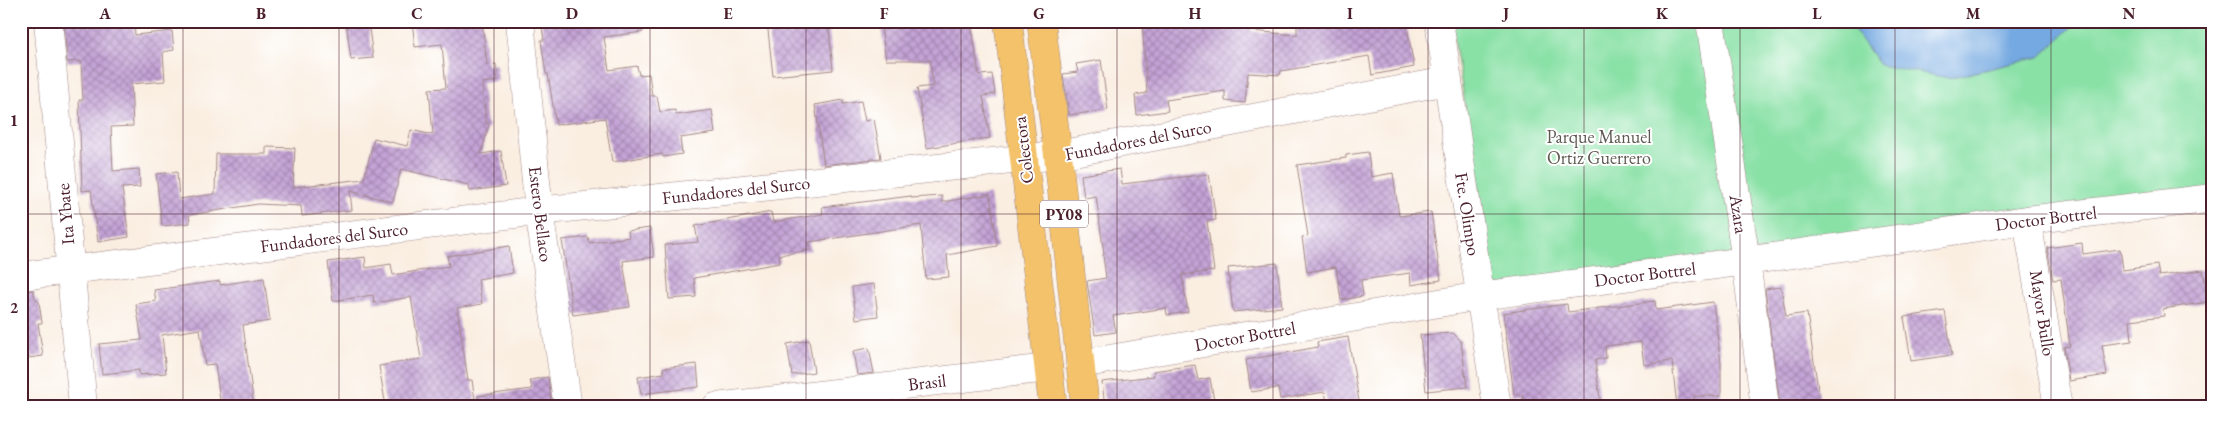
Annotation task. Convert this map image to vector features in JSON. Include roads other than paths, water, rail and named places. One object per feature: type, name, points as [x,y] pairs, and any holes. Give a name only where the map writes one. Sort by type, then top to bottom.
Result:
[{"type":"main road","name":"Colectora","points":[[1008,21],[1053,407]]},
{"type":"main road","name":"PY08","points":[[1041,21],[1058,155],[1085,407]]},
{"type":"street","name":"Ita Ybate","points":[[48,21],[83,407]]},
{"type":"street","name":"Estero Bellaco","points":[[520,21],[539,211],[568,407]]},
{"type":"street","name":"Fte. Olimpo","points":[[1438,21],[1498,407]]},
{"type":"street","name":"Azara","points":[[1710,21],[1746,261],[1765,407]]},
{"type":"street","name":"Fundadores del Surco","points":[[21,276],[539,211],[1058,155],[1448,81]]},
{"type":"street","name":"Doctor Bottrel","points":[[1080,364],[1480,296],[1746,261],[2027,220],[2213,198]]},
{"type":"street","name":"Mayor Bullo","points":[[2027,220],[2058,407]]},
{"type":"street","name":"Brasil","points":[[716,407],[1048,368]]},
{"type":"water","points":[[1848,21],[2078,21],[2040,57],[1949,78],[1880,65]]},
{"type":"park label","name":"Parque Manuel Ortiz Guerrero","points":[[1599,146]]}]
